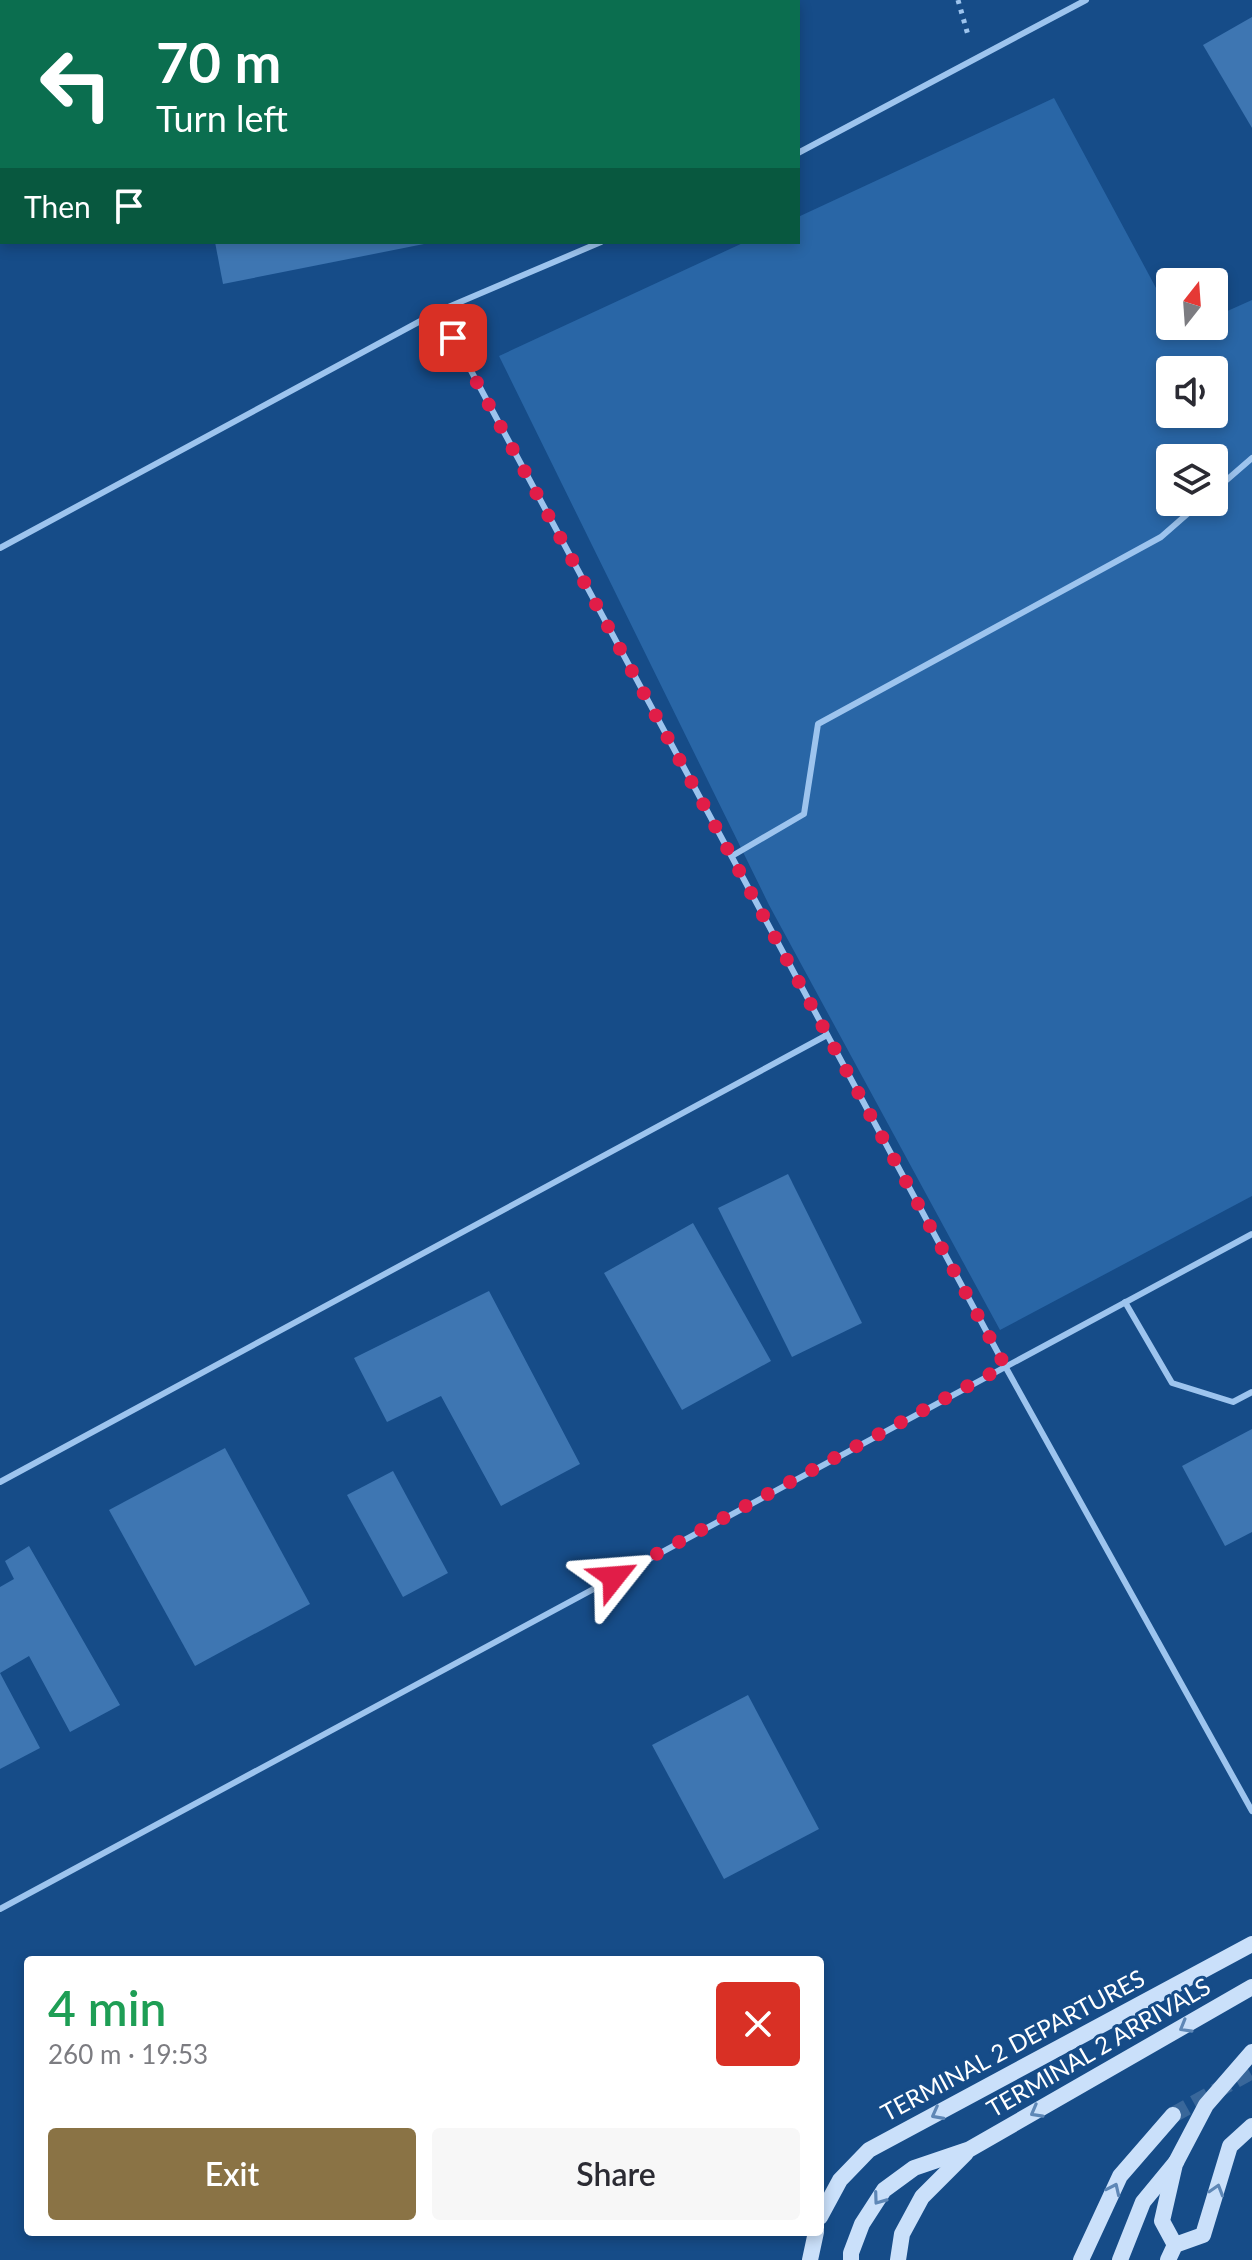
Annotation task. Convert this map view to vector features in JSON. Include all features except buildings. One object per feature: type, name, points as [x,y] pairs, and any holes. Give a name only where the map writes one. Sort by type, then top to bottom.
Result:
[{"type":"street","name":"TERMINAL 2 DEPARTURES","points":[[824,2210],[840,2180],[869,2150],[1252,1944]]},
{"type":"street","name":"TERMINAL 2 ARRIVALS","points":[[851,2260],[862,2224],[884,2190],[914,2168],[970,2149],[1252,1987]]},
{"type":"street","points":[[1252,2052],[1206,2105],[1175,2164],[1162,2221],[1172,2252],[1203,2235],[1230,2146],[1252,2126]]},
{"type":"street","points":[[1120,2260],[1143,2202],[1178,2160],[1220,2090]]},
{"type":"street","points":[[1081,2260],[1120,2176],[1173,2115]]},
{"type":"street","name":"TERMINAL 2 ARRIVALS","points":[[898,2260],[902,2234],[922,2197],[970,2149]]},
{"type":"street","points":[[810,2260],[815,2236]]},
{"type":"lane","points":[[800,152],[1086,0]]},
{"type":"lane","points":[[0,548],[439,311],[596,244]]},
{"type":"lane","points":[[439,311],[1005,1366],[1252,1811]]},
{"type":"lane","points":[[1228,479],[1252,458]]},
{"type":"lane","points":[[732,856],[804,814],[818,724],[1161,537],[1185,516]]},
{"type":"lane","points":[[0,1482],[827,1035]]},
{"type":"lane","points":[[0,1909],[1252,1234]]},
{"type":"lane","points":[[1125,1302],[1172,1383],[1233,1402],[1252,1392]]},
{"type":"path","points":[[958,0],[974,59]]},
{"type":"shaded area","points":[[1054,98],[1156,288],[1156,340],[1228,340],[1228,311],[1252,300],[1252,1196],[1000,1330],[769,905],[499,356],[741,244],[800,244],[800,216]]},
{"type":"tunnel","points":[[1173,2115],[1252,2071]]},
{"type":"route","points":[[453,338],[1005,1366],[614,1577]]}]
